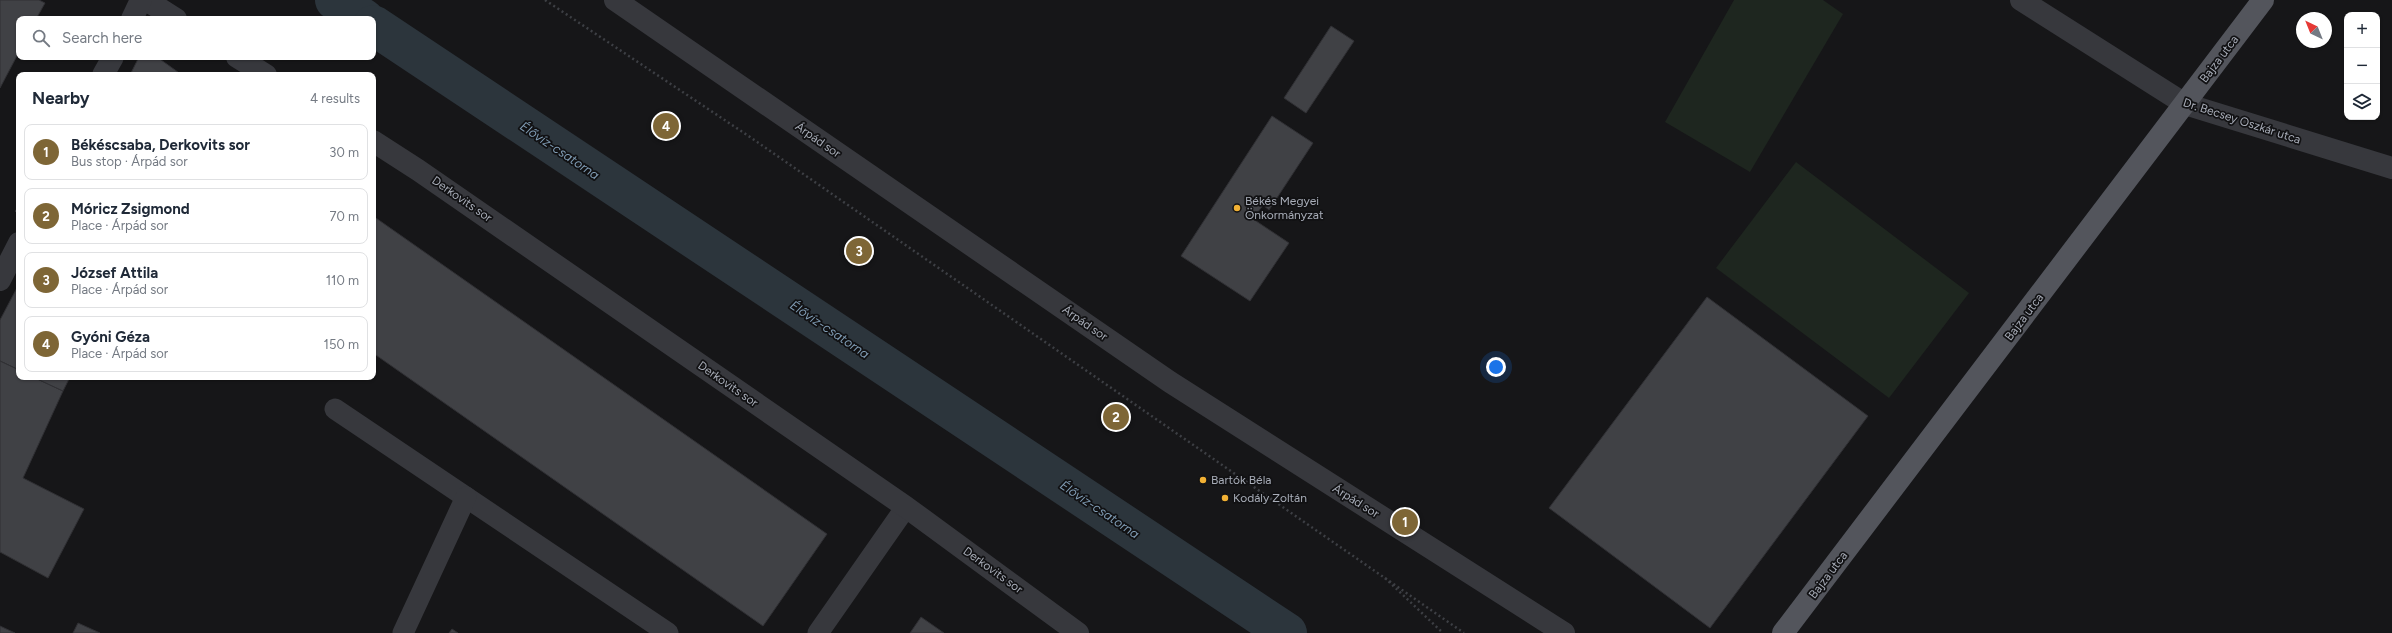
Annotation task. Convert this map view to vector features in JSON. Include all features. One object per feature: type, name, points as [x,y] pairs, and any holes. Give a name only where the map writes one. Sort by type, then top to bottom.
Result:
[{"type":"main road","name":"Bajza utca","points":[[1783,633],[2263,0]]},
{"type":"street","points":[[133,16],[141,0]]},
{"type":"street","points":[[146,0],[171,16]]},
{"type":"street","name":"Árpád sor","points":[[615,0],[1170,382],[1564,633]]},
{"type":"street","name":"Dr. Becsey Oszkár utca","points":[[2021,0],[2185,104],[2392,168]]},
{"type":"street","points":[[105,72],[111,60]]},
{"type":"street","points":[[243,60],[261,72]]},
{"type":"street","name":"Derkovits sor","points":[[376,143],[425,174],[906,507],[1078,633]]},
{"type":"street","points":[[0,280],[16,248]]},
{"type":"lane","points":[[335,409],[668,633]]},
{"type":"lane","points":[[403,633],[466,497]]},
{"type":"lane","points":[[818,633],[906,507]]},
{"type":"path","points":[[545,0],[750,137],[1464,633]]},
{"type":"path","points":[[1378,572],[1443,633]]},
{"type":"shaded area","points":[[1734,0],[1823,0],[1843,14],[1750,172],[1665,122]]},
{"type":"shaded area","points":[[1796,162],[1969,293],[1889,398],[1716,268]]},
{"type":"building","points":[[0,0],[39,0],[45,3],[38,16],[16,16],[16,58],[0,88]]},
{"type":"building","points":[[1331,26],[1354,41],[1306,113],[1284,98]]},
{"type":"building","points":[[138,60],[161,60],[178,72],[132,72]]},
{"type":"building","name":"Békés Megyei Önkormányzat","points":[[1272,116],[1313,143],[1269,210],[1263,205],[1253,219],[1289,243],[1250,301],[1181,256]]},
{"type":"building","points":[[376,218],[827,534],[763,626],[376,355]]},
{"type":"building","points":[[16,290],[16,369],[0,361],[0,320]]},
{"type":"building","points":[[1707,297],[1868,416],[1710,628],[1549,508]]},
{"type":"building","points":[[0,361],[16,369],[16,380],[39,380],[63,391],[23,478],[84,509],[48,578],[0,552]]},
{"type":"building","points":[[39,380],[68,380],[63,391]]},
{"type":"building","points":[[921,617],[944,633],[910,633]]},
{"type":"building","points":[[78,623],[100,633],[73,633]]},
{"type":"building","points":[[0,626],[15,633],[0,633]]},
{"type":"building","points":[[452,629],[458,633],[449,633]]},
{"type":"waterway","name":"Élővíz-csatorna","points":[[335,0],[359,16]]},
{"type":"waterway","name":"Élővíz-csatorna","points":[[376,27],[1287,633]]},
{"type":"place","name":"Gyóni Géza","points":[[666,126]]},
{"type":"place","name":"Békés Megyei Önkormányzat","points":[[1237,208]]},
{"type":"place","name":"József Attila","points":[[859,251]]},
{"type":"place","name":"Móricz Zsigmond","points":[[1116,417]]},
{"type":"place","name":"Bartók Béla","points":[[1203,480]]},
{"type":"place","name":"Kodály Zoltán","points":[[1225,498]]},
{"type":"place","name":"Békéscsaba, Derkovits sor","points":[[1405,522]]}]
